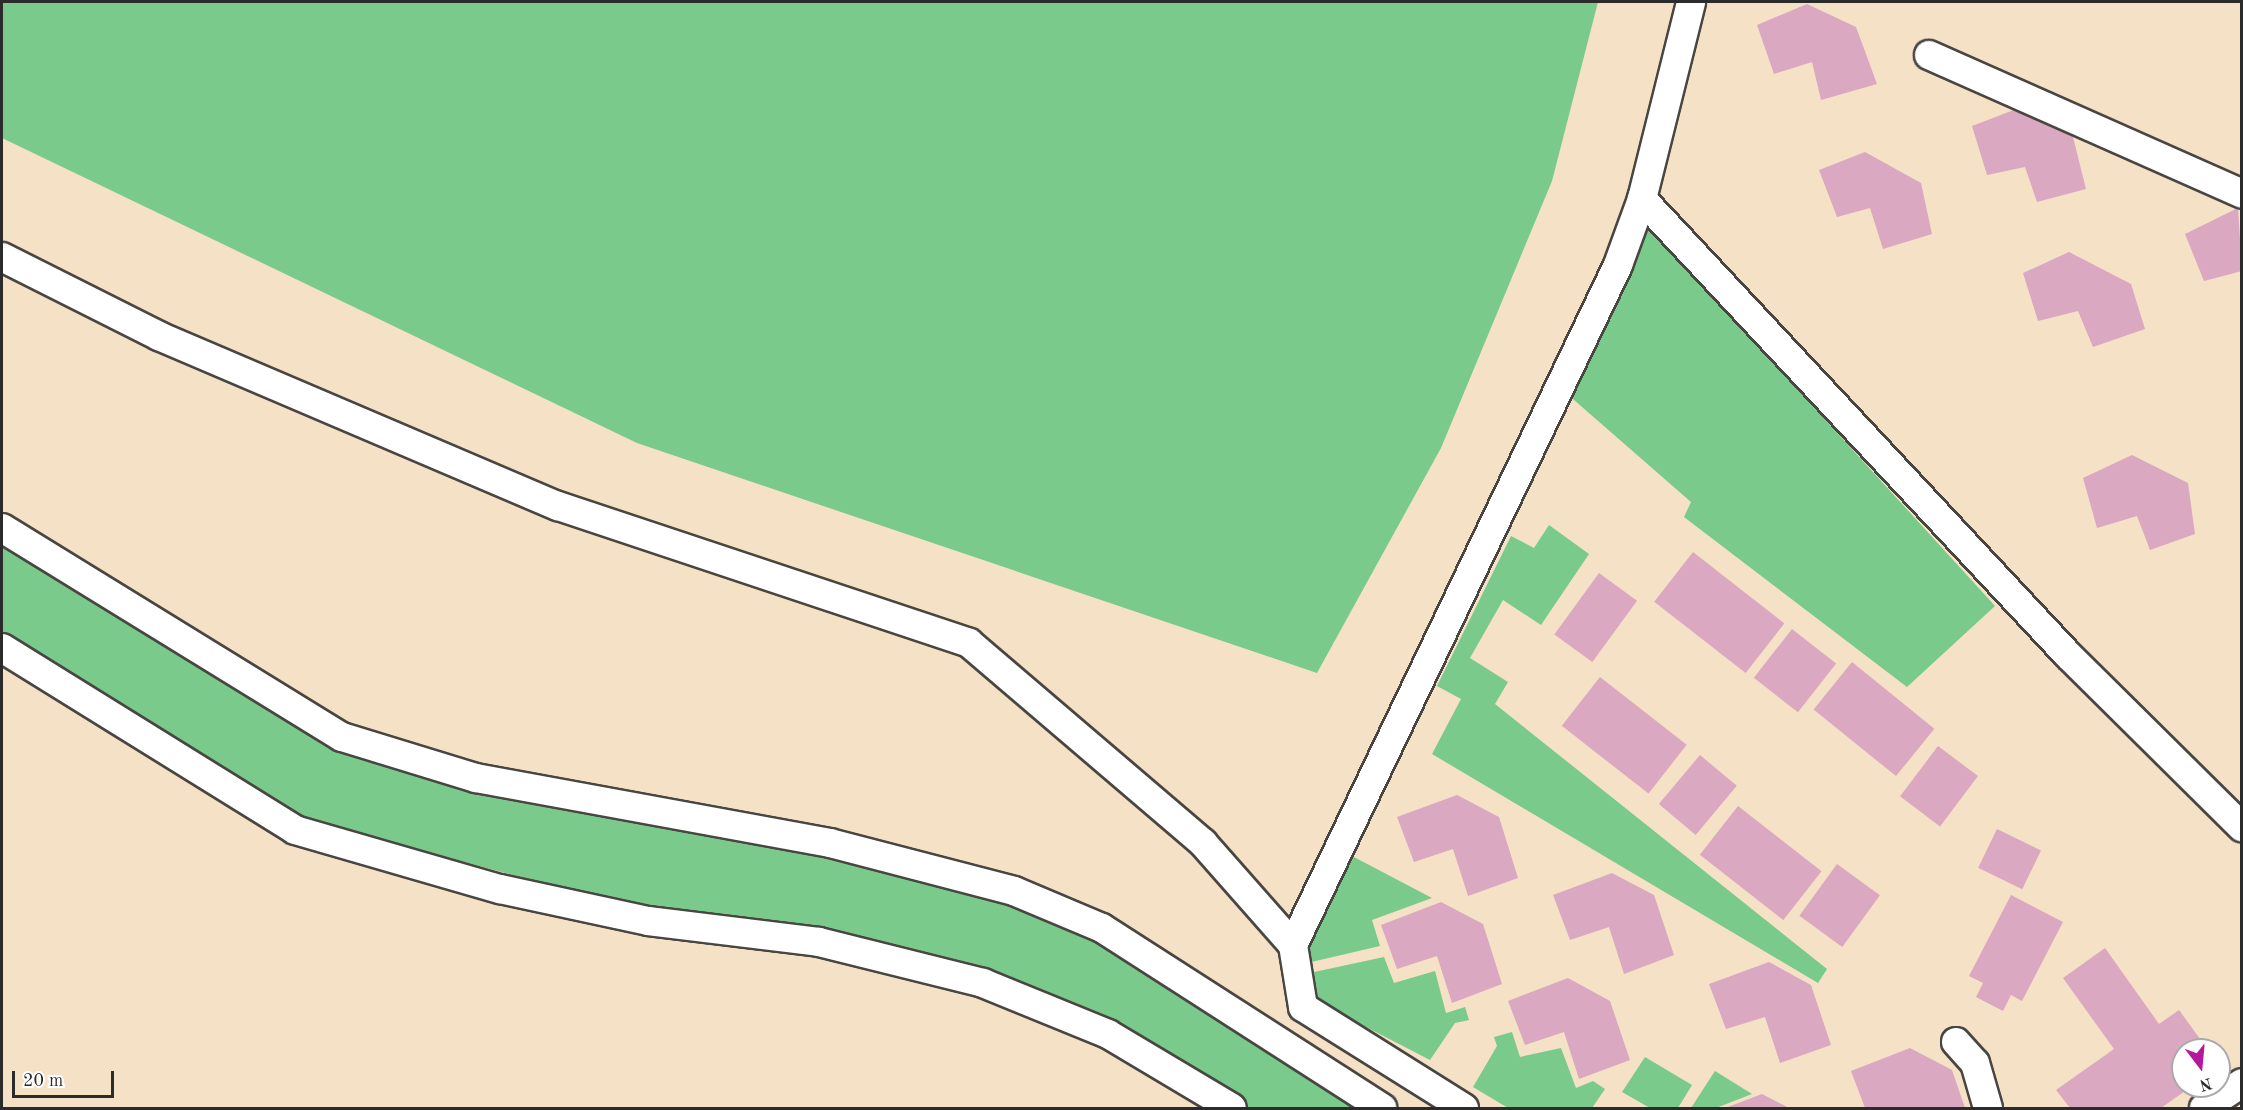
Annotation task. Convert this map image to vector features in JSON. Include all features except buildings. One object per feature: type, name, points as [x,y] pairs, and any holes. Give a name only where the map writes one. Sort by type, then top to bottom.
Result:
[{"type":"street","points":[[1293,945],[1618,265],[1642,199],[1691,2]]},
{"type":"street","points":[[1929,55],[2241,194]]},
{"type":"street","points":[[1642,199],[2068,655],[2241,827]]},
{"type":"street","points":[[2,258],[159,336],[558,506],[969,642],[1203,843],[1293,945],[1303,1006],[1464,1108]]},
{"type":"street","points":[[2,528],[342,737],[476,778],[830,843],[1014,891],[1102,928],[1382,1108]]},
{"type":"street","points":[[2,648],[296,830],[512,891],[648,921],[819,942],[983,983],[1108,1034],[1232,1108]]},
{"type":"street","points":[[1956,1042],[1975,1063],[1988,1108]]},
{"type":"street","points":[[2204,1108],[2241,1083]]},
{"type":"green space","points":[[2,2],[1598,2],[1552,181],[1441,448],[1317,673],[637,443],[2,138]]},
{"type":"green space","points":[[1646,223],[1995,606],[1907,687],[1684,517],[1691,502],[1566,393]]},
{"type":"green space","points":[[1549,525],[1589,554],[1541,625],[1503,600],[1470,658],[1508,682],[1495,704],[1827,969],[1818,983],[1432,754],[1461,699],[1437,686],[1511,536],[1534,548]]},
{"type":"green space","points":[[2,547],[331,745],[1013,902],[1100,943],[1353,1108],[1249,1108],[1220,1083],[1085,1012],[977,966],[834,931],[598,898],[302,818],[2,633]]},
{"type":"green space","points":[[1352,856],[1432,898],[1372,920],[1380,946],[1307,963],[1299,952]]},
{"type":"green space","points":[[1384,957],[1394,983],[1435,971],[1446,1013],[1465,1007],[1469,1020],[1455,1023],[1430,1060],[1306,996],[1305,974]]},
{"type":"green space","points":[[1512,1032],[1520,1057],[1561,1048],[1576,1088],[1593,1081],[1605,1089],[1592,1108],[1508,1108],[1473,1087],[1497,1046],[1494,1037]]},
{"type":"green space","points":[[1645,1057],[1692,1085],[1678,1108],[1650,1108],[1622,1092]]},
{"type":"green space","points":[[1715,1071],[1752,1094],[1716,1108],[1691,1108]]}]
